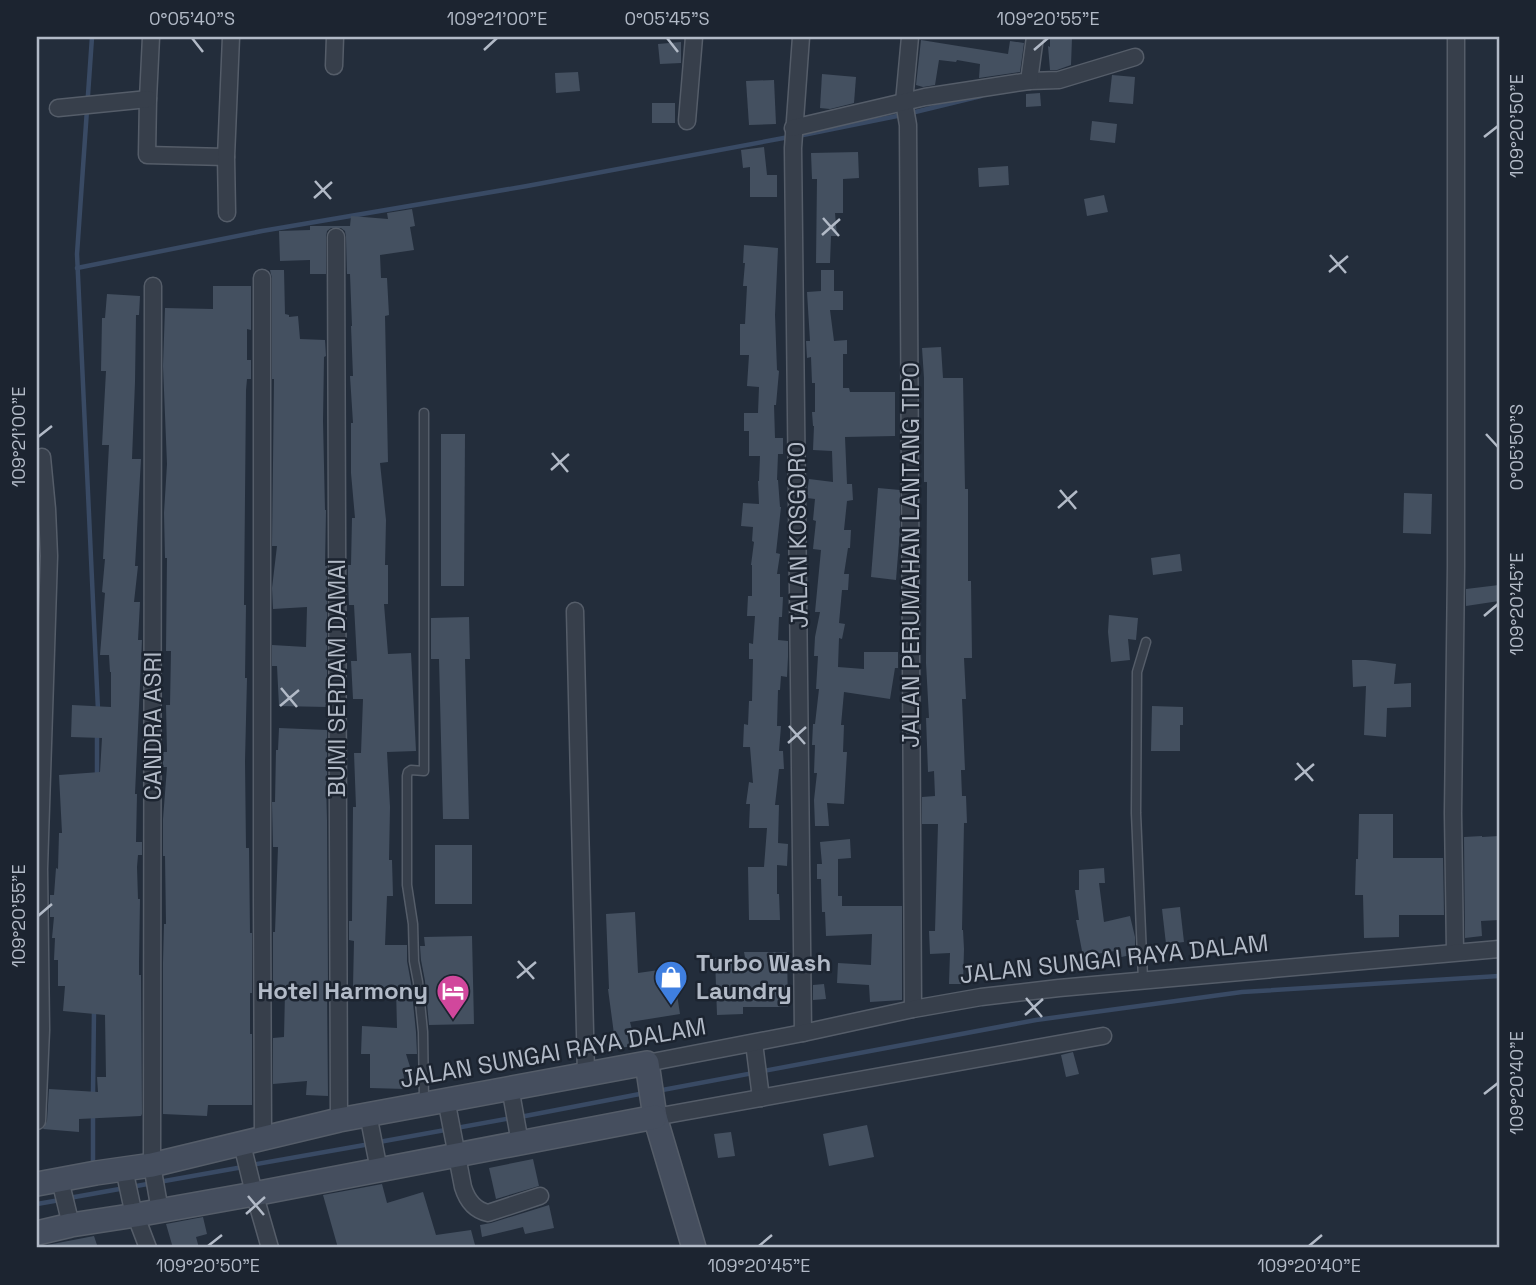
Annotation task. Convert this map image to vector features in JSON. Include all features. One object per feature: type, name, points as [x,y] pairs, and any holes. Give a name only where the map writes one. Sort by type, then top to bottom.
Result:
[{"type":"street","points":[[151,37],[147,155],[226,157]]},
{"type":"street","points":[[227,213],[226,157],[231,37]]},
{"type":"street","points":[[334,65],[335,37]]},
{"type":"street","points":[[687,121],[694,37]]},
{"type":"street","name":"JALAN KOSGORO","points":[[801,37],[793,148],[803,1033]]},
{"type":"street","name":"JALAN PERUMAHAN LANTANG TIPO","points":[[910,37],[904,103],[908,125],[914,1009]]},
{"type":"street","points":[[1029,81],[1035,37]]},
{"type":"street","points":[[1455,952],[1453,813],[1457,37]]},
{"type":"street","points":[[793,129],[925,97],[1029,81],[1059,80],[1135,57]]},
{"type":"street","points":[[58,108],[148,99]]},
{"type":"street","name":"BUMI SERDAM DAMAI","points":[[336,237],[339,1119]]},
{"type":"street","points":[[262,278],[262,910],[250,1145],[253,1191],[270,1248]]},
{"type":"street","name":"CANDRA ASRI","points":[[153,286],[153,1170],[159,1206]]},
{"type":"street","points":[[37,1121],[41,1030],[39,869],[49,555],[42,457]]},
{"type":"street","points":[[575,611],[586,1074]]},
{"type":"street","name":"JALAN SUNGAI RAYA DALAM","points":[[37,1184],[125,1176],[250,1145],[339,1119],[369,1121],[440,1106],[512,1096],[586,1074],[648,1069],[755,1048],[803,1033],[914,1009],[981,997],[1499,949]]},
{"type":"street","points":[[37,1233],[70,1221],[253,1191],[520,1140],[654,1110],[761,1095],[1103,1037]]},
{"type":"street","points":[[755,1048],[761,1095]]},
{"type":"street","points":[[648,1069],[654,1110],[694,1248]]},
{"type":"street","points":[[512,1096],[520,1140]]},
{"type":"street","points":[[440,1106],[457,1151],[466,1197],[480,1211],[488,1213],[540,1196]]},
{"type":"street","points":[[369,1121],[378,1165]]},
{"type":"street","points":[[125,1176],[148,1248]]},
{"type":"street","points":[[62,1183],[70,1221]]},
{"type":"lane","points":[[424,414],[424,771],[411,770],[407,776],[407,885],[423,1032],[440,1106]]},
{"type":"lane","points":[[1143,981],[1136,813],[1137,672],[1146,642]]},
{"type":"building","points":[[1050,38],[1072,38],[1071,65],[1050,70]]},
{"type":"building","points":[[921,40],[1008,54],[1010,41],[1024,43],[1020,72],[979,78],[980,64],[939,60],[935,85],[916,85]]},
{"type":"building","points":[[681,42],[681,63],[660,64],[658,44]]},
{"type":"building","points":[[578,72],[580,91],[556,93],[555,73]]},
{"type":"building","points":[[822,74],[856,77],[854,103],[830,109],[820,108]]},
{"type":"building","points":[[1112,75],[1135,77],[1133,104],[1109,102]]},
{"type":"building","points":[[774,80],[776,124],[749,125],[746,81]]},
{"type":"building","points":[[1040,93],[1041,106],[1026,107],[1026,94]]},
{"type":"building","points":[[652,103],[675,103],[675,123],[652,123]]},
{"type":"building","points":[[1092,121],[1117,124],[1115,143],[1090,140]]},
{"type":"building","points":[[764,147],[767,175],[777,175],[777,197],[750,197],[750,167],[743,168],[741,150]]},
{"type":"building","points":[[858,152],[859,178],[843,179],[843,213],[835,213],[837,236],[831,236],[830,263],[816,263],[817,179],[812,179],[811,153]]},
{"type":"building","points":[[1008,166],[1009,185],[979,187],[978,168]]},
{"type":"building","points":[[1104,195],[1108,212],[1087,216],[1084,199]]},
{"type":"building","points":[[412,209],[415,226],[410,227],[414,250],[380,255],[381,278],[387,278],[389,315],[385,316],[388,462],[380,463],[386,520],[385,565],[388,565],[388,604],[384,604],[388,654],[411,653],[416,751],[387,752],[389,860],[392,860],[393,896],[387,896],[385,945],[407,945],[416,1032],[417,1054],[406,1054],[411,1070],[403,1072],[406,1089],[370,1088],[370,1054],[361,1054],[362,1026],[397,1028],[396,988],[353,987],[354,941],[349,940],[349,921],[352,921],[353,807],[356,807],[354,753],[361,753],[363,699],[353,699],[351,661],[357,661],[354,605],[349,605],[348,579],[352,518],[355,518],[351,473],[352,326],[346,237],[341,228],[327,231],[326,274],[310,274],[310,260],[280,261],[279,231],[310,230],[310,226],[350,226],[351,216],[388,219],[387,213]]},
{"type":"building","points":[[744,245],[778,248],[775,315],[779,371],[774,405],[775,438],[783,438],[783,454],[778,454],[777,480],[781,507],[776,553],[780,554],[777,574],[780,574],[780,597],[783,597],[778,640],[788,641],[787,677],[781,676],[778,690],[777,726],[781,726],[779,751],[783,751],[784,769],[779,769],[775,805],[779,805],[778,843],[788,844],[787,866],[777,865],[780,920],[749,920],[748,867],[764,867],[767,828],[749,828],[750,804],[746,804],[749,782],[753,783],[750,747],[743,747],[744,724],[748,725],[749,701],[752,701],[753,659],[749,659],[749,643],[753,644],[755,616],[747,616],[748,596],[752,596],[753,527],[741,526],[743,503],[759,504],[760,456],[749,456],[749,431],[744,431],[744,413],[758,413],[759,387],[747,386],[749,355],[740,355],[740,324],[745,324],[747,286],[743,286]]},
{"type":"building","points":[[270,270],[284,270],[285,314],[289,317],[298,316],[300,339],[325,340],[323,421],[327,707],[279,706],[277,666],[272,666],[272,645],[306,647],[307,607],[273,609],[272,588],[277,546],[272,546],[274,379]]},
{"type":"building","points":[[821,270],[834,270],[834,291],[843,291],[843,310],[830,310],[834,341],[847,340],[847,354],[843,354],[843,388],[849,388],[850,392],[895,392],[895,436],[845,437],[847,484],[852,484],[853,500],[847,501],[844,530],[851,530],[844,574],[849,574],[848,590],[842,590],[839,623],[845,624],[842,639],[839,638],[838,667],[864,669],[864,652],[898,652],[898,668],[895,668],[890,699],[844,692],[841,725],[844,725],[843,752],[847,752],[844,804],[827,803],[829,826],[815,826],[817,773],[814,773],[815,745],[812,745],[819,689],[816,689],[818,656],[814,656],[820,612],[815,612],[821,550],[813,549],[815,499],[807,498],[809,479],[833,482],[832,451],[813,450],[812,412],[815,412],[815,383],[812,383],[811,357],[807,358],[806,341],[810,341],[807,292],[821,291]]},
{"type":"building","points":[[213,286],[251,286],[251,330],[247,329],[247,360],[251,360],[251,379],[247,379],[246,390],[244,605],[247,678],[246,848],[249,848],[252,933],[252,1105],[208,1105],[207,1116],[163,1114],[163,962],[166,924],[163,819],[167,767],[163,767],[163,752],[167,752],[166,705],[170,705],[171,651],[166,651],[167,558],[164,513],[167,464],[163,366],[165,308],[213,309]]},
{"type":"building","points":[[107,294],[140,296],[139,315],[136,315],[132,459],[141,459],[135,566],[138,566],[134,602],[140,602],[138,640],[142,640],[135,794],[136,842],[142,842],[142,855],[138,855],[137,867],[140,899],[142,1114],[79,1119],[79,1132],[43,1129],[47,1121],[49,1089],[98,1092],[97,1077],[106,1077],[105,1015],[63,1011],[65,986],[58,986],[58,960],[54,960],[54,917],[50,917],[50,895],[54,895],[59,833],[62,833],[59,775],[100,772],[102,738],[71,737],[72,705],[111,707],[109,655],[100,655],[105,593],[102,592],[109,445],[102,445],[106,371],[101,371],[102,318],[105,318]]},
{"type":"building","points":[[941,347],[943,378],[963,378],[965,489],[968,489],[968,581],[971,581],[972,658],[964,658],[966,699],[962,699],[965,770],[961,770],[962,796],[966,796],[967,823],[964,823],[963,984],[949,984],[950,953],[930,954],[929,931],[935,931],[938,824],[922,824],[922,797],[935,796],[934,771],[928,772],[926,718],[929,718],[926,663],[927,482],[924,482],[922,348]]},
{"type":"building","points":[[441,434],[465,434],[464,586],[441,586]]},
{"type":"building","points":[[878,488],[900,490],[896,580],[871,577]]},
{"type":"building","points":[[1404,493],[1432,494],[1431,534],[1403,533]]},
{"type":"building","points":[[1180,554],[1182,571],[1153,575],[1151,558]]},
{"type":"building","points":[[1499,585],[1499,601],[1466,606],[1466,589]]},
{"type":"building","points":[[1109,615],[1138,618],[1136,640],[1128,639],[1130,660],[1111,662]]},
{"type":"building","points":[[469,617],[470,659],[465,659],[469,819],[443,819],[439,659],[431,659],[431,618]]},
{"type":"building","points":[[1352,660],[1396,664],[1394,684],[1411,683],[1411,707],[1387,708],[1386,737],[1364,735],[1366,686],[1353,687]]},
{"type":"building","points":[[1152,706],[1183,707],[1180,751],[1151,751]]},
{"type":"building","points":[[279,728],[327,730],[328,1096],[306,1095],[307,1081],[273,1084],[273,1038],[284,1037],[285,992],[273,993],[278,847],[273,847],[272,802],[275,802]]},
{"type":"building","points":[[1359,814],[1393,814],[1393,858],[1443,858],[1444,915],[1399,915],[1399,937],[1364,938],[1363,895],[1355,895]]},
{"type":"building","points":[[1499,836],[1499,920],[1481,921],[1482,936],[1465,938],[1464,837]]},
{"type":"building","points":[[850,839],[851,858],[838,859],[838,896],[842,896],[842,906],[902,906],[902,1000],[870,1002],[869,985],[837,983],[838,963],[871,965],[872,934],[826,936],[825,912],[822,912],[821,879],[817,879],[817,864],[822,864],[820,842]]},
{"type":"building","points":[[435,845],[472,845],[472,904],[435,904]]},
{"type":"building","points":[[1104,868],[1105,883],[1099,883],[1104,922],[1130,916],[1135,937],[1135,954],[1117,958],[1115,951],[1083,956],[1076,920],[1079,920],[1075,890],[1079,890],[1079,870]]},
{"type":"building","points":[[1180,907],[1184,942],[1166,944],[1162,909]]},
{"type":"building","points":[[635,912],[638,973],[673,968],[680,1014],[630,1022],[636,1045],[616,1049],[608,989],[606,914]]},
{"type":"building","points":[[472,936],[474,1024],[429,1025],[420,946],[425,946],[424,937]]},
{"type":"building","points":[[744,952],[787,952],[788,1007],[743,1007],[743,1014],[717,1015],[715,958],[745,957]]},
{"type":"building","points":[[824,984],[826,999],[813,1000],[813,985]]},
{"type":"building","points":[[1073,1052],[1079,1074],[1066,1077],[1061,1055]]},
{"type":"building","points":[[867,1125],[874,1157],[829,1166],[823,1134]]},
{"type":"building","points":[[731,1132],[735,1156],[718,1158],[714,1134]]},
{"type":"building","points":[[533,1159],[539,1186],[496,1199],[489,1168]]},
{"type":"building","points":[[382,1184],[387,1203],[423,1192],[436,1235],[471,1230],[475,1245],[458,1248],[338,1248],[323,1195]]},
{"type":"building","points":[[549,1205],[554,1228],[525,1234],[523,1227],[482,1237],[480,1225]]},
{"type":"building","points":[[203,1217],[207,1234],[196,1237],[199,1248],[173,1248],[166,1224]]},
{"type":"building","points":[[94,1236],[98,1248],[37,1248],[37,1247]]},
{"type":"waterway","points":[[92,37],[77,254],[98,710]]},
{"type":"waterway","points":[[911,113],[981,96]]},
{"type":"waterway","points":[[798,136],[902,115]]},
{"type":"waterway","points":[[77,268],[262,231],[527,186],[789,137]]},
{"type":"waterway","points":[[97,733],[97,777]]},
{"type":"waterway","points":[[657,1091],[1036,1020],[1242,992],[1499,976]]},
{"type":"waterway","points":[[93,1095],[94,1010]]},
{"type":"waterway","points":[[520,1117],[645,1093]]},
{"type":"waterway","points":[[93,1115],[93,1161]]},
{"type":"waterway","points":[[379,1142],[511,1118]]},
{"type":"waterway","points":[[251,1165],[370,1144]]},
{"type":"waterway","points":[[69,1198],[243,1167]]},
{"type":"waterway","points":[[37,1204],[60,1200]]},
{"type":"place","name":"Turbo Wash Laundry","points":[[671,1007]]},
{"type":"place","name":"Hotel Harmony","points":[[453,1021]]}]
